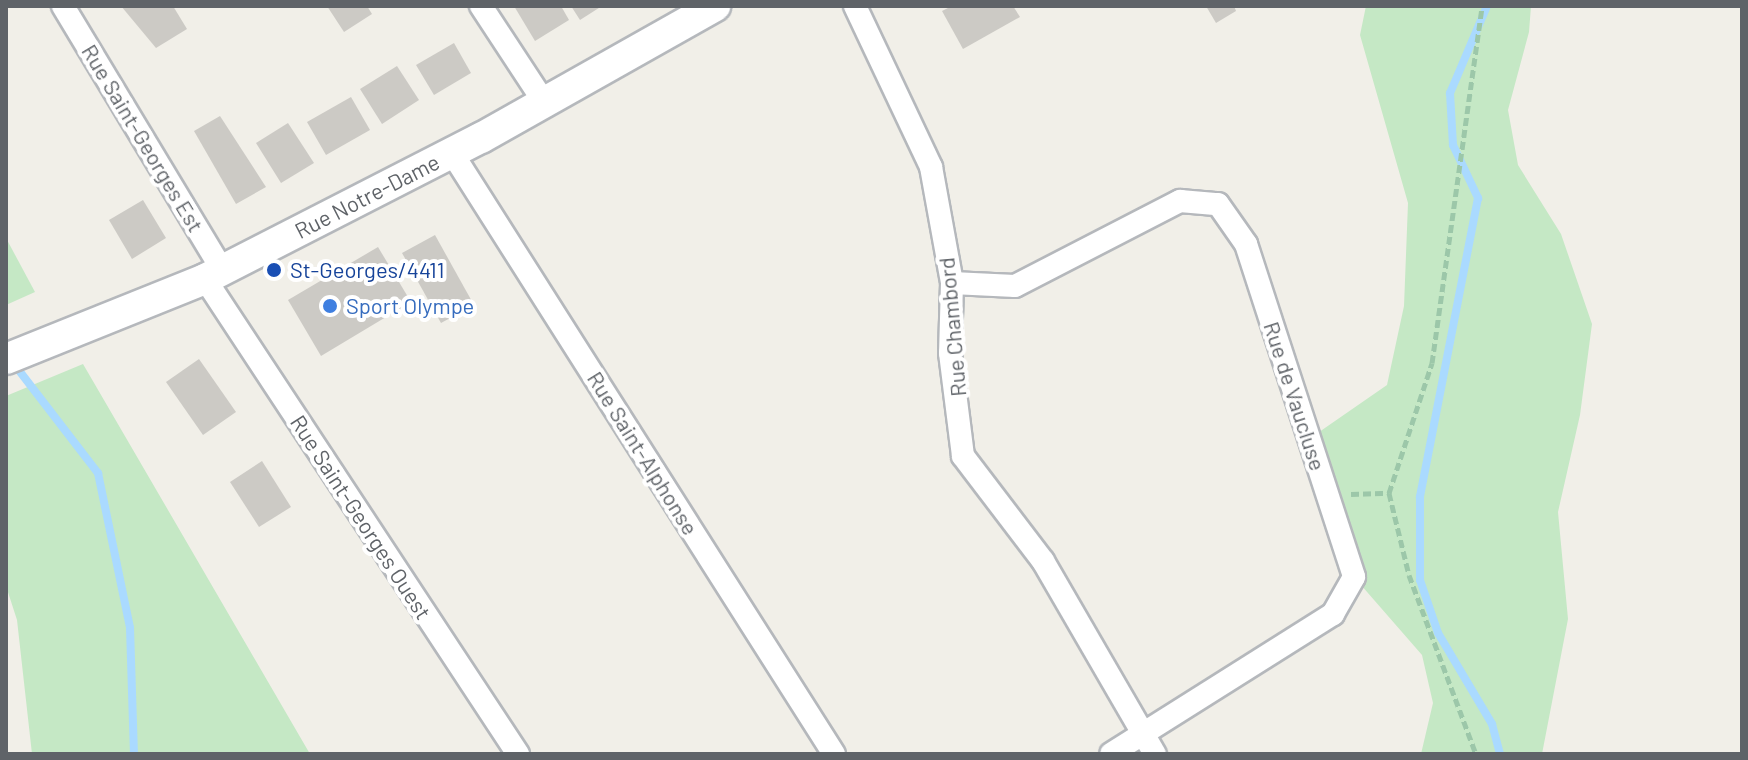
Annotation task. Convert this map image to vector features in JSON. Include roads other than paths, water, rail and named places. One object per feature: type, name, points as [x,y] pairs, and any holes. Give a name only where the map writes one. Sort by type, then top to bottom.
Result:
[{"type":"street","name":"Rue Saint-Georges Est","points":[[63,6],[213,274]]},
{"type":"street","points":[[481,6],[542,99]]},
{"type":"street","name":"Rue Notre-Dame","points":[[6,359],[213,274],[452,153],[542,99],[715,6]]},
{"type":"street","name":"Rue Chambord","points":[[855,6],[931,167],[952,283],[950,353],[963,456],[1043,561],[1155,754]]},
{"type":"street","name":"Rue Saint-Alphonse","points":[[452,153],[834,754]]},
{"type":"street","name":"Rue de Vaucluse","points":[[952,283],[1015,286],[1180,201],[1218,204],[1246,244],[1354,577],[1333,614],[1111,754]]},
{"type":"street","name":"Rue Saint-Georges Ouest","points":[[213,274],[518,754]]},
{"type":"waterway","points":[[1487,6],[1450,93],[1453,145],[1478,198],[1420,497],[1420,580],[1438,633],[1492,724],[1500,754]]},
{"type":"waterway","points":[[14,364],[98,473],[130,628],[134,754]]},
{"type":"place","name":"St-Georges/4411","points":[[274,270]]},
{"type":"place","name":"Sport Olympe","points":[[330,306]]}]
